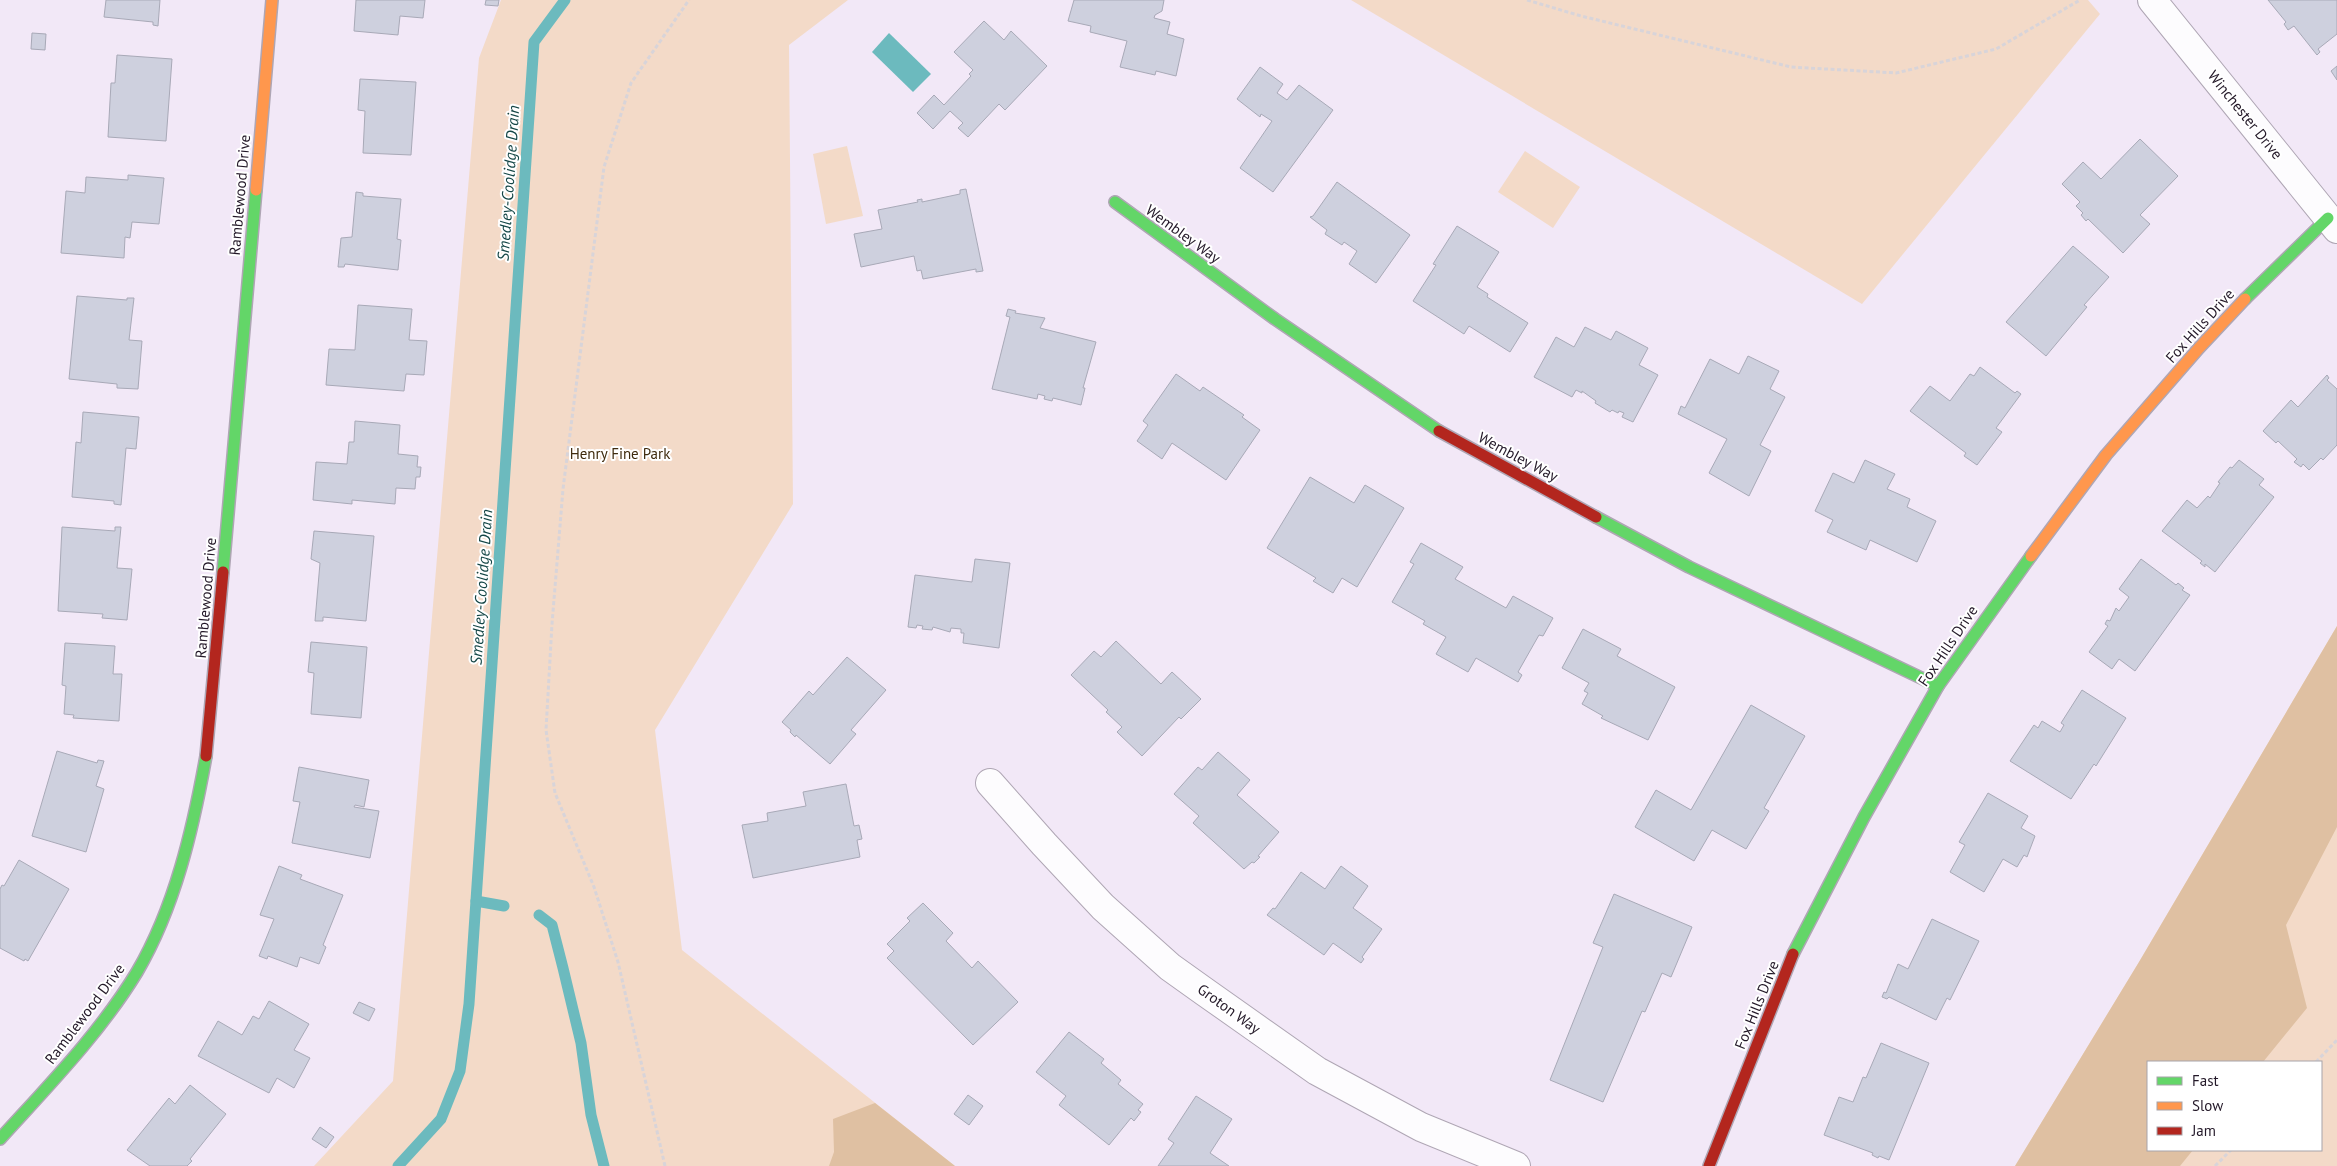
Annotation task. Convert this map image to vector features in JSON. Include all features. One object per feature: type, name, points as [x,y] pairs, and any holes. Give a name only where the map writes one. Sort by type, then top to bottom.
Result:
[{"type":"street","name":"Ramblewood Drive","points":[[0,1139],[63,1069],[102,1021],[139,967],[178,879],[198,809],[208,746],[272,0]]},
{"type":"street","name":"Winchester Drive","points":[[2152,0],[2333,224]]},
{"type":"street","name":"Wembley Way","points":[[1115,202],[1275,319],[1445,435],[1689,567],[1938,686]]},
{"type":"street","name":"Fox Hills Drive","points":[[1709,1166],[1794,952],[1864,817],[1938,686],[1999,599],[2106,455],[2255,287],[2333,224]]},
{"type":"street","name":"Groton Way","points":[[990,783],[1044,844],[1104,907],[1170,966],[1205,992],[1317,1071],[1421,1127],[1516,1166]]},
{"type":"path","points":[[665,1166],[618,962],[594,887],[555,793],[546,730],[563,489],[604,167],[631,83],[689,0]]},
{"type":"path","points":[[1527,0],[1581,16],[1791,67],[1896,73],[1996,49],[2080,0]]},
{"type":"path","points":[[2317,1061],[2337,1040]]},
{"type":"path","points":[[2215,1166],[2230,1151]]},
{"type":"green space","name":"Henry Fine Park","points":[[501,0],[848,0],[789,45],[793,504],[655,730],[682,950],[955,1166],[314,1166],[393,1081],[479,58]]},
{"type":"green space","points":[[1351,0],[2088,0],[2100,14],[1862,304]]},
{"type":"green space","points":[[847,146],[863,216],[826,224],[813,154]]},
{"type":"green space","points":[[1525,151],[1580,187],[1553,228],[1498,192]]},
{"type":"green space","points":[[2337,626],[2337,1166],[2015,1166],[2139,962]]},
{"type":"shaded area","points":[[2337,626],[2337,827],[2286,925],[2307,1008],[2264,1061],[2147,1061],[2147,1151],[2192,1151],[2180,1166],[2015,1166],[2139,962]]},
{"type":"shaded area","points":[[875,1103],[955,1166],[829,1166],[834,1152],[833,1119]]},
{"type":"water","points":[[889,33],[931,74],[913,92],[872,52]]},
{"type":"building","points":[[106,0],[160,0],[158,26],[153,25],[153,22],[104,17]]},
{"type":"building","points":[[356,0],[425,0],[423,18],[400,16],[398,35],[354,31]]},
{"type":"building","points":[[486,0],[499,0],[498,6],[485,5]]},
{"type":"building","points":[[1074,0],[1164,0],[1162,11],[1155,15],[1154,18],[1170,22],[1167,34],[1184,39],[1176,76],[1156,71],[1155,75],[1120,67],[1127,41],[1090,32],[1091,26],[1068,21]]},
{"type":"building","points":[[2268,0],[2337,0],[2337,34],[2318,49],[2320,52],[2317,55],[2294,26],[2288,30],[2284,24],[2286,22]]},
{"type":"building","points":[[984,21],[1004,40],[1011,31],[1047,66],[1005,110],[999,104],[968,137],[958,128],[963,123],[950,111],[933,129],[917,113],[934,95],[944,105],[971,76],[969,74],[973,70],[954,52]]},
{"type":"building","points":[[32,33],[46,34],[45,50],[31,49]]},
{"type":"building","points":[[117,55],[172,59],[166,141],[108,137],[111,83],[115,83]]},
{"type":"building","points":[[2337,66],[2337,80],[2331,71]]},
{"type":"building","points":[[1260,67],[1283,84],[1277,93],[1287,100],[1299,85],[1333,110],[1273,192],[1240,168],[1272,121],[1261,114],[1260,117],[1237,99]]},
{"type":"building","points":[[360,79],[416,82],[411,155],[363,153],[365,111],[358,110]]},
{"type":"building","points":[[2140,139],[2178,176],[2140,215],[2150,224],[2123,253],[2088,219],[2086,221],[2081,215],[2083,213],[2076,206],[2080,202],[2062,184],[2083,162],[2101,179]]},
{"type":"building","points":[[128,175],[164,178],[159,224],[132,222],[130,238],[125,237],[124,258],[61,253],[66,191],[85,193],[86,177],[128,180]]},
{"type":"building","points":[[1337,182],[1410,235],[1376,283],[1349,264],[1357,251],[1344,242],[1342,245],[1325,234],[1327,230],[1310,217],[1313,216]]},
{"type":"building","points":[[966,189],[983,271],[976,272],[976,269],[923,279],[921,270],[917,271],[914,256],[861,267],[854,234],[882,229],[878,210],[918,202],[917,200],[922,199],[922,202],[960,194],[960,190]]},
{"type":"building","points":[[356,192],[363,193],[363,196],[401,199],[397,239],[401,240],[398,270],[345,264],[344,267],[338,267],[341,238],[352,237]]},
{"type":"building","points":[[1457,226],[1499,252],[1477,287],[1488,294],[1487,297],[1528,323],[1510,352],[1469,326],[1464,334],[1413,301],[1436,265],[1433,264]]},
{"type":"building","points":[[2073,246],[2109,277],[2084,305],[2087,307],[2046,356],[2006,322]]},
{"type":"building","points":[[77,296],[127,300],[127,298],[134,298],[129,340],[142,341],[138,389],[117,388],[117,384],[69,379]]},
{"type":"building","points":[[358,305],[412,309],[409,340],[427,341],[424,375],[406,374],[404,391],[326,385],[329,349],[355,350]]},
{"type":"building","points":[[1008,309],[1016,311],[1015,313],[1045,318],[1040,328],[1096,342],[1083,388],[1085,388],[1081,405],[1053,398],[1052,401],[1044,399],[1045,396],[1038,394],[1037,399],[992,389],[1010,317],[1006,316]]},
{"type":"building","points":[[1585,327],[1611,340],[1616,331],[1648,348],[1639,365],[1658,375],[1633,422],[1622,417],[1624,413],[1612,410],[1610,412],[1595,403],[1596,401],[1582,391],[1582,393],[1576,390],[1572,397],[1534,377],[1556,337],[1574,347]]},
{"type":"building","points":[[1748,356],[1779,371],[1770,389],[1785,397],[1760,445],[1771,451],[1749,496],[1709,473],[1727,439],[1678,414],[1681,406],[1685,408],[1710,359],[1739,374]]},
{"type":"building","points":[[1980,367],[2015,393],[2017,391],[2021,394],[1996,428],[2002,432],[1977,465],[1964,456],[1966,453],[1910,411],[1930,386],[1950,401],[1970,374],[1974,376]]},
{"type":"building","points":[[1176,374],[1200,391],[1203,387],[1244,415],[1242,417],[1260,430],[1226,480],[1172,443],[1162,459],[1137,441],[1148,425],[1143,421]]},
{"type":"building","points":[[2327,375],[2329,378],[2327,380],[2337,389],[2337,445],[2323,460],[2321,458],[2309,470],[2303,464],[2301,467],[2294,462],[2297,459],[2278,441],[2276,443],[2263,431],[2291,400],[2298,407]]},
{"type":"building","points":[[83,412],[139,417],[136,449],[126,448],[121,505],[114,504],[114,501],[72,497],[76,442],[81,443]]},
{"type":"building","points":[[355,421],[400,425],[398,454],[418,456],[417,467],[421,467],[420,477],[416,477],[415,489],[396,488],[395,504],[352,500],[352,504],[313,500],[316,462],[347,464],[349,442],[354,442]]},
{"type":"building","points":[[1865,460],[1895,474],[1887,489],[1910,499],[1907,507],[1936,521],[1917,562],[1870,540],[1866,550],[1827,532],[1833,520],[1815,511],[1833,473],[1854,483]]},
{"type":"building","points":[[2239,460],[2264,479],[2259,485],[2274,497],[2215,572],[2205,564],[2205,567],[2200,563],[2202,561],[2162,531],[2187,500],[2197,508],[2208,496],[2210,498],[2220,483],[2218,482],[2230,467],[2232,468]]},
{"type":"building","points":[[1310,477],[1354,503],[1365,485],[1404,508],[1357,587],[1342,578],[1333,593],[1313,581],[1316,578],[1267,548]]},
{"type":"building","points":[[62,527],[115,531],[115,527],[121,527],[117,568],[132,569],[127,620],[102,618],[103,614],[58,611]]},
{"type":"building","points":[[314,531],[374,536],[366,621],[323,617],[323,621],[315,621],[320,563],[311,559]]},
{"type":"building","points":[[1421,543],[1463,567],[1455,579],[1506,608],[1513,596],[1553,618],[1543,636],[1539,635],[1518,672],[1522,675],[1518,682],[1476,658],[1468,672],[1436,654],[1446,637],[1423,624],[1425,621],[1392,602],[1414,564],[1410,562]]},
{"type":"building","points":[[975,559],[1010,563],[999,648],[963,643],[964,633],[961,633],[961,629],[951,628],[950,632],[933,627],[932,630],[922,629],[923,626],[917,625],[916,628],[908,627],[915,575],[972,582]]},
{"type":"building","points":[[2141,559],[2176,585],[2178,583],[2184,588],[2182,590],[2190,595],[2135,671],[2119,659],[2112,669],[2089,652],[2108,626],[2105,624],[2107,620],[2110,621],[2116,608],[2119,611],[2129,597],[2119,589]]},
{"type":"building","points":[[1583,629],[1621,649],[1617,656],[1675,687],[1648,740],[1601,718],[1603,716],[1582,704],[1588,693],[1584,691],[1589,683],[1562,668]]},
{"type":"building","points":[[1116,641],[1161,684],[1172,672],[1201,699],[1181,719],[1179,717],[1142,756],[1117,732],[1122,727],[1106,712],[1108,710],[1071,675],[1094,651],[1101,657]]},
{"type":"building","points":[[311,642],[367,647],[361,718],[311,714],[314,673],[308,672]]},
{"type":"building","points":[[65,643],[115,646],[113,674],[122,674],[119,721],[73,718],[74,715],[64,714],[66,686],[62,685]]},
{"type":"building","points":[[847,657],[886,690],[851,730],[856,734],[830,764],[796,735],[795,737],[790,732],[791,730],[782,722],[809,691],[813,695]]},
{"type":"building","points":[[2082,690],[2126,718],[2096,766],[2094,764],[2071,799],[2010,761],[2034,725],[2038,728],[2042,721],[2060,732],[2064,725],[2061,723]]},
{"type":"building","points":[[1751,705],[1805,736],[1764,808],[1769,811],[1746,849],[1712,830],[1694,861],[1635,827],[1656,790],[1691,810]]},
{"type":"building","points":[[57,751],[97,763],[98,760],[104,761],[96,786],[104,789],[86,852],[32,836]]},
{"type":"building","points":[[1218,752],[1250,780],[1237,795],[1279,832],[1258,856],[1260,857],[1244,869],[1193,823],[1199,816],[1174,794],[1198,767],[1202,770]]},
{"type":"building","points":[[299,767],[369,780],[364,807],[355,805],[354,807],[379,811],[370,858],[292,843],[300,802],[293,801]]},
{"type":"building","points":[[846,784],[854,826],[859,825],[862,839],[857,840],[860,857],[753,878],[742,825],[768,821],[767,813],[806,806],[803,792]]},
{"type":"building","points":[[1988,793],[2028,816],[2021,828],[2035,836],[2027,857],[2024,855],[2017,867],[2003,859],[1984,892],[1950,872],[1965,845],[1959,842]]},
{"type":"building","points":[[19,860],[69,889],[28,961],[25,959],[24,961],[0,948],[0,889],[2,885],[4,886]]},
{"type":"building","points":[[279,866],[302,875],[300,879],[343,895],[323,945],[326,947],[319,964],[300,957],[297,967],[268,956],[267,959],[259,956],[274,919],[260,915]]},
{"type":"building","points":[[1341,866],[1368,886],[1353,908],[1382,929],[1362,957],[1364,959],[1361,963],[1333,943],[1324,955],[1267,915],[1273,908],[1275,909],[1301,872],[1325,889]]},
{"type":"building","points":[[1614,894],[1692,927],[1671,977],[1662,973],[1645,1012],[1642,1011],[1603,1102],[1550,1080],[1603,947],[1593,943]]},
{"type":"building","points":[[923,903],[953,933],[946,941],[972,968],[978,961],[1018,1002],[973,1045],[887,958],[894,951],[887,944],[910,921],[907,918]]},
{"type":"building","points":[[1932,919],[1979,941],[1950,1000],[1947,998],[1936,1020],[1889,997],[1887,999],[1882,997],[1884,992],[1886,993],[1898,964],[1908,969]]},
{"type":"building","points":[[269,1001],[309,1024],[294,1050],[310,1058],[294,1088],[277,1078],[269,1093],[198,1056],[218,1021],[242,1035],[253,1016],[259,1019]]},
{"type":"building","points":[[359,1002],[375,1009],[369,1021],[353,1013]]},
{"type":"building","points":[[1069,1032],[1104,1059],[1101,1063],[1121,1080],[1118,1084],[1143,1104],[1138,1110],[1141,1112],[1134,1121],[1131,1118],[1109,1145],[1059,1105],[1066,1096],[1036,1072]]},
{"type":"building","points":[[1881,1043],[1929,1063],[1889,1160],[1879,1156],[1878,1158],[1872,1155],[1873,1153],[1824,1135],[1839,1097],[1853,1102],[1863,1077],[1866,1078]]},
{"type":"building","points":[[190,1085],[226,1114],[190,1159],[192,1161],[187,1166],[150,1166],[127,1150],[169,1098],[175,1104]]},
{"type":"building","points":[[968,1095],[983,1106],[969,1125],[954,1114]]},
{"type":"building","points":[[1196,1096],[1232,1119],[1210,1153],[1229,1166],[1158,1166],[1174,1143],[1168,1139]]},
{"type":"building","points":[[320,1127],[334,1137],[326,1148],[312,1139]]},
{"type":"waterway","name":"Smedley-Coolidge Drain","points":[[398,1166],[441,1119],[460,1071],[469,1004],[534,42],[565,0]]},
{"type":"waterway","points":[[476,901],[504,906]]},
{"type":"waterway","points":[[539,915],[552,925],[581,1043],[591,1115],[604,1166]]},
{"type":"traffic: fast","points":[[223,572],[256,190]]},
{"type":"traffic: fast","points":[[1115,202],[1275,319],[1439,431]]},
{"type":"traffic: fast","points":[[2245,299],[2328,218]]},
{"type":"traffic: fast","points":[[1596,517],[1689,567],[1938,686]]},
{"type":"traffic: fast","points":[[1793,954],[1864,817],[1938,686],[2031,556]]},
{"type":"traffic: fast","points":[[0,1139],[90,1038],[137,972],[162,921],[181,867],[206,756]]},
{"type":"traffic: slow","points":[[256,190],[272,0]]},
{"type":"traffic: slow","points":[[2031,556],[2106,455],[2199,348],[2245,299]]},
{"type":"traffic: jam","points":[[1439,431],[1596,517]]},
{"type":"traffic: jam","points":[[206,756],[223,572]]},
{"type":"traffic: jam","points":[[1709,1166],[1793,954]]}]
